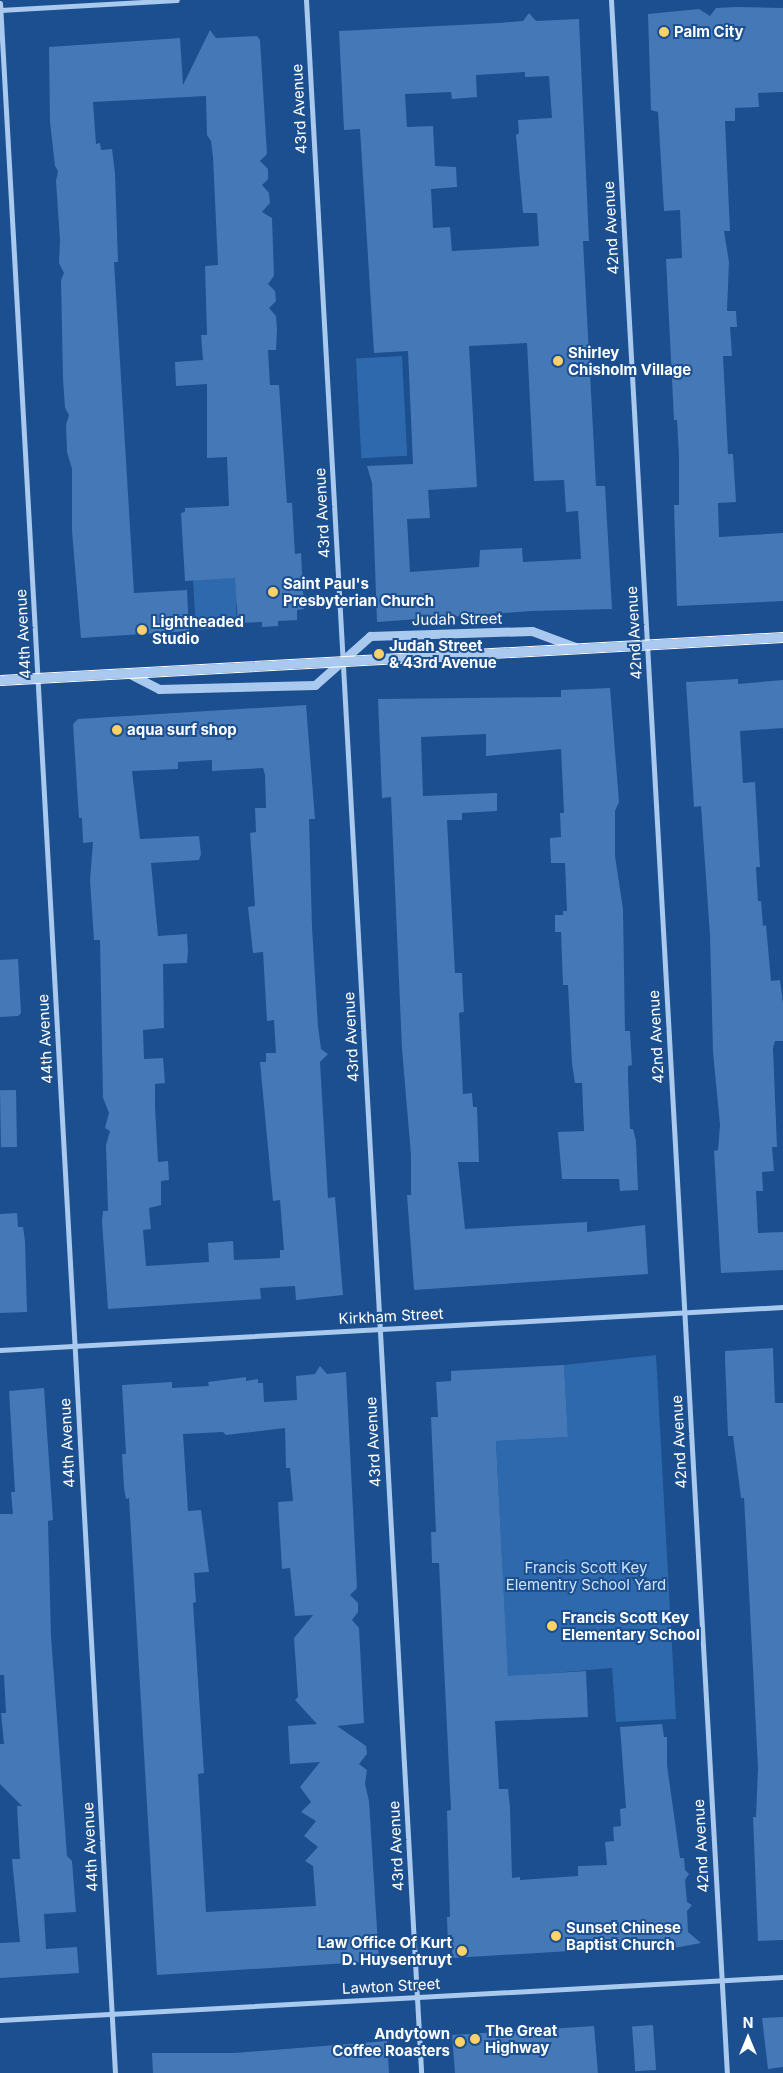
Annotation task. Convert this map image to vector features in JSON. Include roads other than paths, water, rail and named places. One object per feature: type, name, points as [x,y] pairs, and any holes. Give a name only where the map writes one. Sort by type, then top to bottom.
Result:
[{"type":"street","points":[[0,10],[177,0]]},
{"type":"street","name":"43rd Avenue","points":[[306,0],[421,2073]]},
{"type":"street","name":"42nd Avenue","points":[[611,0],[726,2073]]},
{"type":"street","name":"44th Avenue","points":[[0,3],[115,2073]]},
{"type":"street","name":"Judah Street","points":[[128,673],[159,689],[259,689],[315,685],[370,636],[430,632],[532,631],[579,648]]},
{"type":"street","name":"Judah Street","points":[[0,680],[783,637]]},
{"type":"street","name":"Kirkham Street","points":[[0,1350],[783,1307]]},
{"type":"street","name":"Lawton Street","points":[[0,2020],[783,1977]]},
{"type":"tram line","points":[[0,675],[783,632]]},
{"type":"tram line","points":[[0,685],[783,642]]},
{"type":"place","name":"Palm City","points":[[664,32]]},
{"type":"place","name":"Shirley Chisholm Village","points":[[558,361]]},
{"type":"place","name":"Saint Paul's Presbyterian Church","points":[[273,592]]},
{"type":"place","name":"Lightheaded Studio","points":[[142,630]]},
{"type":"place","name":"Judah Street & 43rd Avenue","points":[[379,654]]},
{"type":"place","name":"aqua surf shop","points":[[117,730]]},
{"type":"place","name":"Francis Scott Key Elementary School","points":[[552,1626]]},
{"type":"place","name":"Sunset Chinese Baptist Church","points":[[556,1936]]},
{"type":"place","name":"Law Office Of Kurt D. Huysentruyt","points":[[462,1951]]},
{"type":"place","name":"The Great Highway","points":[[475,2039]]},
{"type":"place","name":"Andytown Coffee Roasters","points":[[460,2042]]},
{"type":"park label","name":"Francis Scott Key Elementry School Yard","points":[[586,1576]]}]
